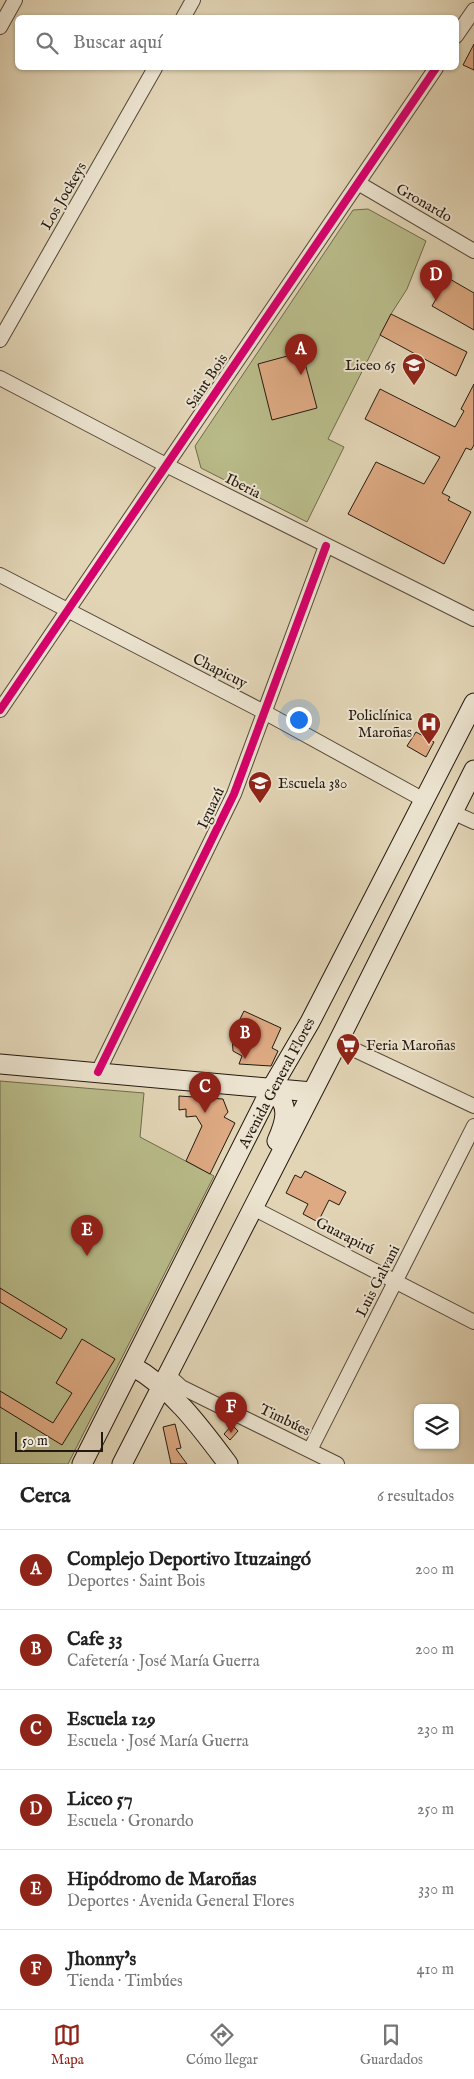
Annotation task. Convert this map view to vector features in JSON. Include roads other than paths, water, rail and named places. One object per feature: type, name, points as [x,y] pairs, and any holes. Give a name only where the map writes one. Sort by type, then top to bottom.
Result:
[{"type":"main road","name":"Avenida General Flores","points":[[82,1464],[140,1370],[170,1290],[271,1089],[310,1022],[474,703]]},
{"type":"main road","points":[[122,1464],[338,1042],[474,770]]},
{"type":"main road","points":[[0,1064],[312,1092]]},
{"type":"main road","points":[[253,1208],[257,1184],[284,1121],[284,1102],[281,1096],[271,1089]]},
{"type":"main road","points":[[140,1370],[165,1380],[228,1464]]},
{"type":"street","points":[[0,27],[15,0]]},
{"type":"street","points":[[185,15],[193,0]]},
{"type":"street","points":[[459,32],[474,10]]},
{"type":"street","name":"Los Jockeys","points":[[0,340],[154,70]]},
{"type":"street","name":"Saint Bois","points":[[0,710],[435,70]]},
{"type":"street","name":"Gronardo","points":[[358,183],[474,250]]},
{"type":"street","name":"Iberia","points":[[0,378],[166,465],[474,619]]},
{"type":"street","name":"Iguazú","points":[[98,1072],[234,794],[266,713],[326,546]]},
{"type":"street","name":"Chapicuy","points":[[0,575],[266,713],[424,800]]},
{"type":"street","points":[[452,812],[474,822]]},
{"type":"street","points":[[338,1042],[474,1106]]},
{"type":"street","name":"Luis Galvani","points":[[310,1450],[474,1126]]},
{"type":"street","name":"Guarapirú","points":[[253,1208],[474,1322]]},
{"type":"street","name":"Timbúes","points":[[165,1380],[337,1464]]},
{"type":"place","name":"Liceo 57","points":[[436,301]]},
{"type":"place","name":"Complejo Deportivo Ituzaingó","points":[[301,375]]},
{"type":"place","name":"Liceo 65","points":[[414,386]]},
{"type":"place","name":"Policlínica Maroñas","points":[[429,745]]},
{"type":"place","name":"Escuela 380","points":[[260,804]]},
{"type":"place","name":"Cafe 33","points":[[245,1059]]},
{"type":"place","name":"Feria Maroñas","points":[[348,1066]]},
{"type":"place","name":"Escuela 129","points":[[205,1113]]},
{"type":"place","name":"Hipódromo de Maroñas","points":[[87,1256]]},
{"type":"place","name":"Jhonny's","points":[[231,1433]]}]
